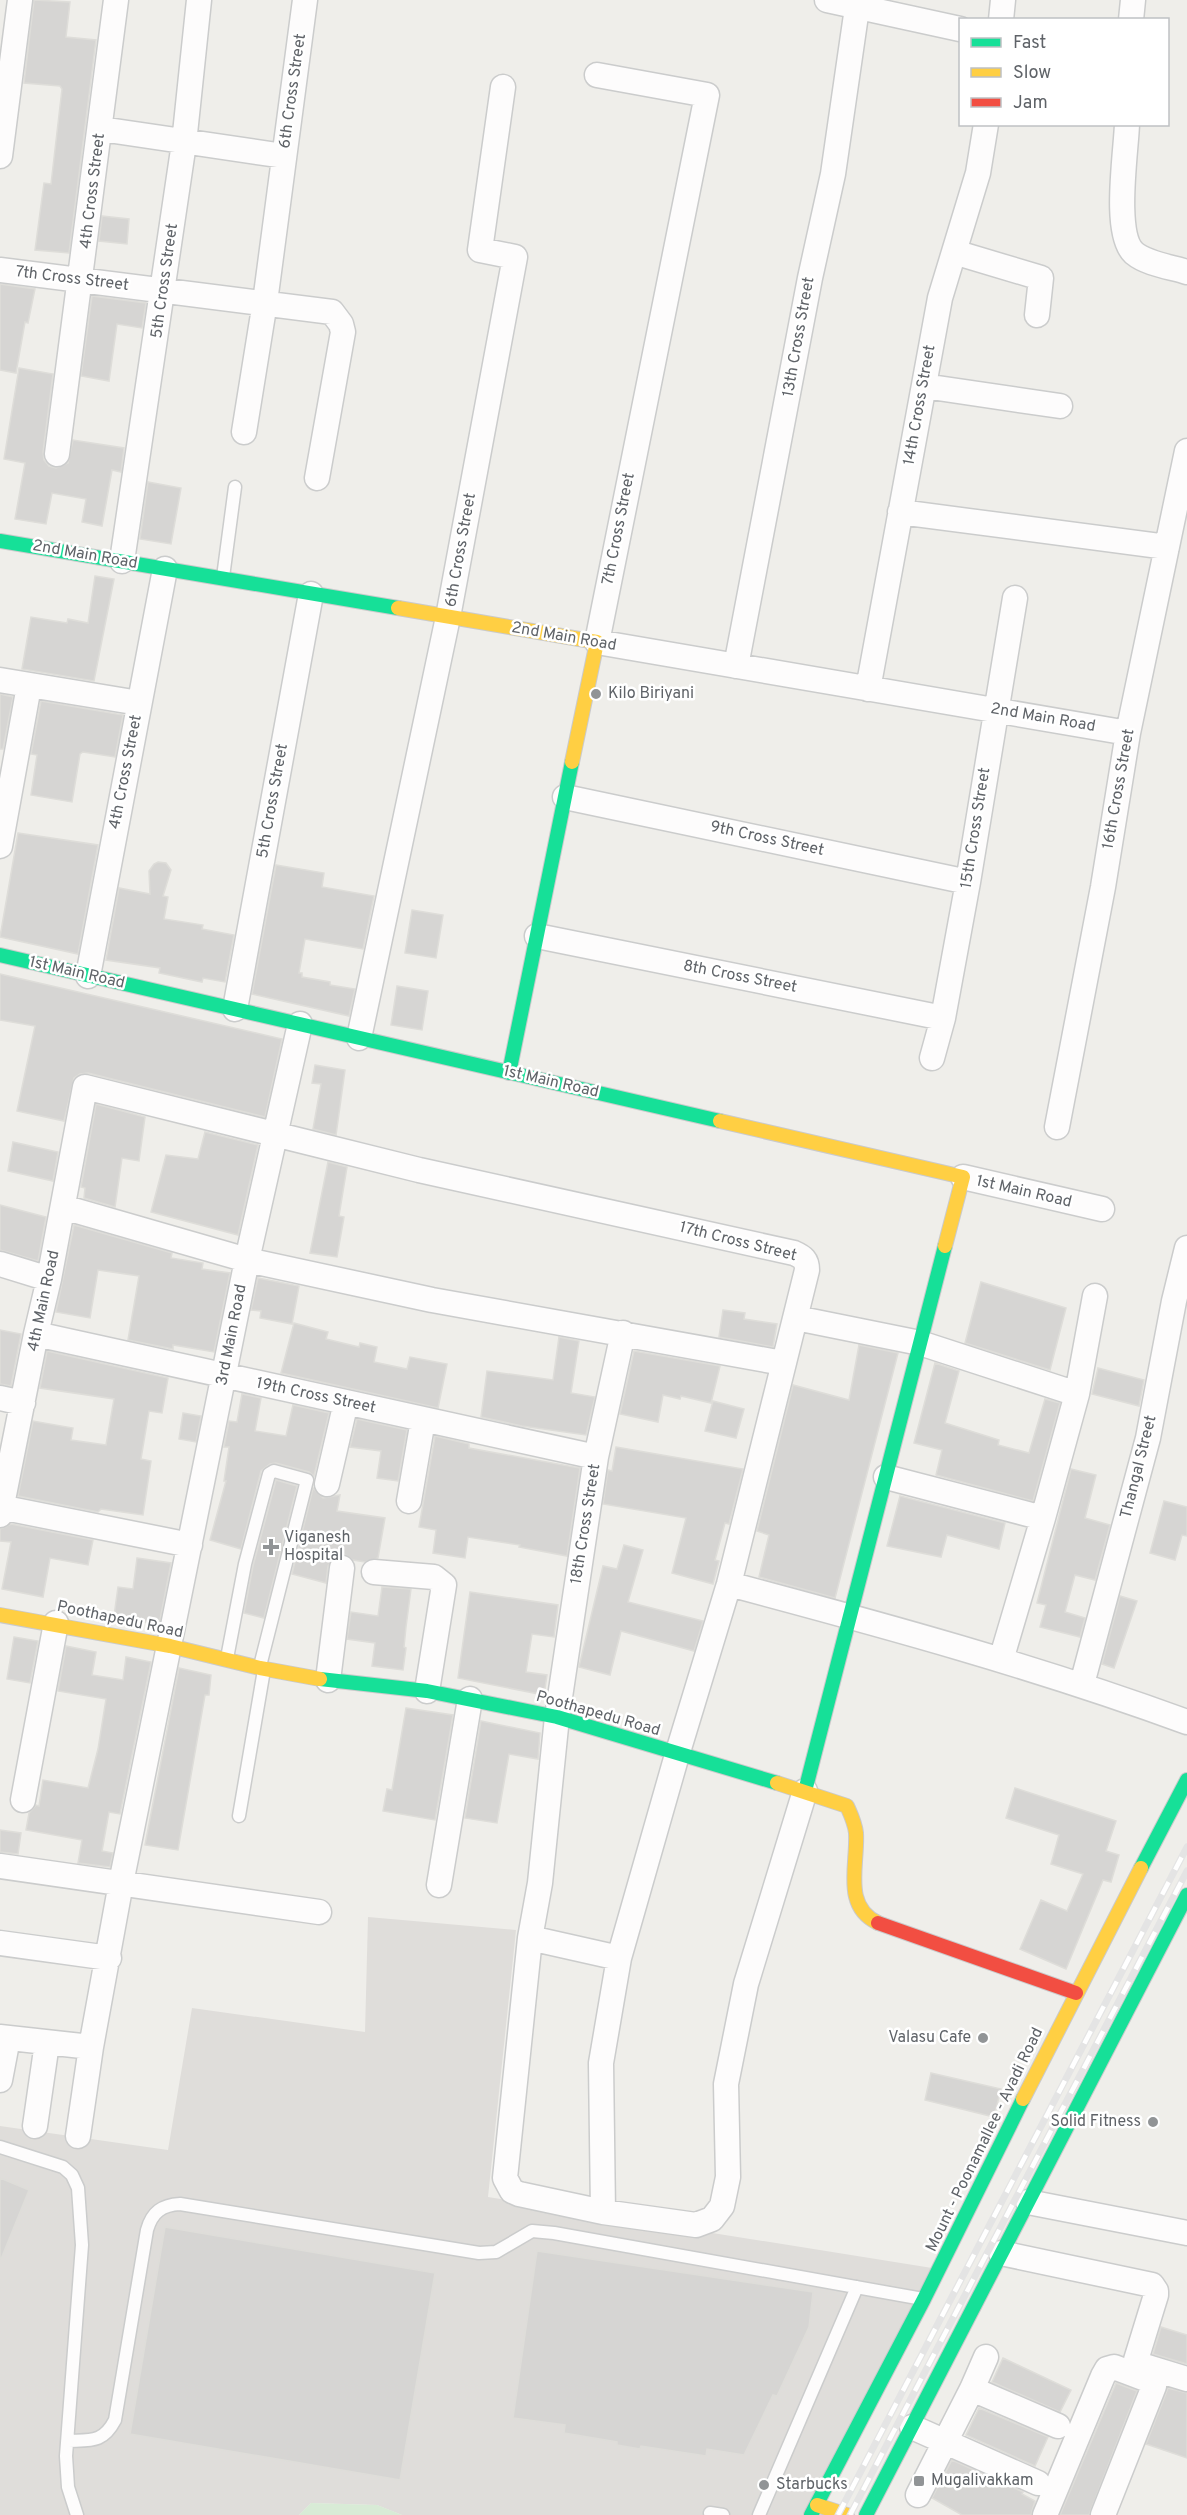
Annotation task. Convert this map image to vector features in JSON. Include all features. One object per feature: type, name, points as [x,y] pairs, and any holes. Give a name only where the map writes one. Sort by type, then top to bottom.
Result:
[{"type":"street","points":[[0,156],[20,0]]},
{"type":"street","name":"4th Cross Street","points":[[57,454],[116,0]]},
{"type":"street","name":"5th Cross Street","points":[[122,561],[164,290],[184,143],[199,0]]},
{"type":"street","name":"6th Cross Street","points":[[244,432],[265,302],[305,0]]},
{"type":"street","points":[[827,0],[868,6],[959,29]]},
{"type":"street","points":[[1001,18],[1004,0]]},
{"type":"street","points":[[1131,18],[1133,0]]},
{"type":"street","name":"13th Cross Street","points":[[736,666],[810,278],[868,6]]},
{"type":"street","name":"7th Cross Street","points":[[509,1073],[707,95],[597,75]]},
{"type":"street","name":"6th Cross Street","points":[[359,1038],[448,617],[515,257],[480,250],[503,87]]},
{"type":"street","name":"14th Cross Street","points":[[868,689],[940,298],[978,173],[986,126]]},
{"type":"street","points":[[1127,126],[1122,206],[1127,241],[1134,252],[1144,258],[1187,272]]},
{"type":"street","points":[[101,129],[184,143],[285,156]]},
{"type":"street","points":[[954,252],[1041,278],[1037,315]]},
{"type":"street","name":"7th Cross Street","points":[[0,270],[332,312],[341,324],[343,332],[337,376],[317,478]]},
{"type":"street","points":[[924,386],[1060,406]]},
{"type":"street","name":"16th Cross Street","points":[[1057,1127],[1101,898],[1128,733],[1187,451]]},
{"type":"street","points":[[900,512],[1167,547]]},
{"type":"street","name":"2nd Main Road","points":[[0,541],[1128,733]]},
{"type":"street","name":"4th Cross Street","points":[[88,976],[165,569]]},
{"type":"street","name":"5th Cross Street","points":[[235,1009],[311,594]]},
{"type":"street","name":"15th Cross Street","points":[[932,1058],[943,1018],[968,882],[1015,598]]},
{"type":"street","points":[[0,680],[139,703]]},
{"type":"street","points":[[0,846],[29,686]]},
{"type":"street","name":"9th Cross Street","points":[[565,797],[968,882]]},
{"type":"street","name":"8th Cross Street","points":[[537,936],[943,1018]]},
{"type":"street","name":"1st Main Road","points":[[0,955],[1102,1209]]},
{"type":"street","name":"3rd Main Road","points":[[78,2136],[91,2047],[121,1883],[247,1260],[300,1024]]},
{"type":"street","name":"4th Main Road","points":[[1,1510],[12,1400],[36,1334],[49,1279],[85,1087],[275,1136]]},
{"type":"street","name":"17th Cross Street","points":[[275,1136],[565,1203],[794,1252],[807,1262],[796,1318],[729,1584],[676,1755],[619,1959],[601,2063],[603,2212]]},
{"type":"street","points":[[805,1791],[963,1178]]},
{"type":"street","points":[[63,1207],[247,1260],[432,1300],[623,1332],[783,1363]]},
{"type":"street","name":"Thangal Street","points":[[1082,1684],[1148,1438],[1174,1301],[1187,1248]]},
{"type":"street","points":[[0,1264],[49,1279]]},
{"type":"street","points":[[1001,1660],[1077,1394],[1095,1296]]},
{"type":"street","points":[[796,1318],[920,1343],[1077,1394]]},
{"type":"street","name":"18th Cross Street","points":[[623,1332],[596,1457],[557,1717],[540,1883],[530,1938],[505,2178],[512,2191],[603,2212],[696,2225],[712,2219],[722,2206],[728,2177],[726,2084],[746,1984],[805,1791]]},
{"type":"street","name":"19th Cross Street","points":[[36,1334],[596,1457]]},
{"type":"street","points":[[327,1484],[346,1402]]},
{"type":"street","points":[[409,1501],[423,1420]]},
{"type":"street","points":[[886,1477],[1043,1518]]},
{"type":"street","points":[[1,1510],[190,1545]]},
{"type":"street","points":[[328,1680],[342,1568]]},
{"type":"street","points":[[374,1572],[434,1577],[444,1585],[427,1691]]},
{"type":"street","points":[[729,1584],[850,1616],[1082,1684],[1187,1722]]},
{"type":"street","name":"Poothapedu Road","points":[[0,1615],[56,1623],[170,1646],[226,1662],[262,1669],[328,1680],[427,1691],[557,1717],[848,1806],[856,1825],[855,1890],[859,1907],[864,1915],[891,1929],[1077,1992]]},
{"type":"street","points":[[22,1800],[56,1623]]},
{"type":"street","points":[[439,1885],[470,1699]]},
{"type":"street","name":"Mount - Poonamallee - Avadi Road","points":[[814,2510],[1042,2073],[1077,1992],[1184,1791]]},
{"type":"street","points":[[0,1866],[319,1912]]},
{"type":"street","points":[[866,2515],[1028,2202],[1078,2093],[1176,1938],[1187,1895]]},
{"type":"street","points":[[530,1938],[619,1959]]},
{"type":"street","points":[[0,1943],[109,1958]]},
{"type":"street","points":[[0,2080],[4,2037],[91,2047]]},
{"type":"street","points":[[35,2127],[46,2043]]},
{"type":"street","points":[[1028,2202],[1187,2233]]},
{"type":"street","points":[[1001,2253],[1152,2285],[1156,2295],[1136,2360],[1141,2365],[1187,2379]]},
{"type":"street","points":[[918,2495],[986,2357]]},
{"type":"street","points":[[1045,2515],[1103,2376],[1107,2369],[1114,2367],[1151,2381],[1154,2386],[1103,2515]]},
{"type":"street","points":[[972,2389],[1058,2426]]},
{"type":"street","points":[[912,2427],[1038,2482]]},
{"type":"street","points":[[814,2510],[847,2515]]},
{"type":"lane","points":[[223,578],[235,487]]},
{"type":"lane","points":[[226,1662],[245,1564],[269,1474],[274,1471],[307,1480],[261,1654],[262,1669],[239,1816]]},
{"type":"lane","points":[[0,2147],[63,2167],[72,2175],[78,2188],[82,2245],[68,2441],[68,2487],[77,2515]]},
{"type":"lane","points":[[68,2441],[97,2439],[108,2433],[115,2420],[147,2230],[154,2214],[167,2205],[180,2204],[479,2253],[496,2252],[532,2231],[554,2233],[924,2300]]},
{"type":"lane","points":[[759,2515],[857,2287]]},
{"type":"lane","points":[[710,2513],[723,2515]]},
{"type":"shaded area","points":[[368,1917],[516,1930],[488,2197],[932,2268],[804,2515],[402,2515],[377,2505],[311,2503],[299,2515],[0,2515],[0,2126],[168,2150],[192,2008],[365,2032]]},
{"type":"green space","points":[[311,2503],[377,2505],[402,2515],[299,2515]]},
{"type":"building","points":[[34,0],[70,2],[66,37],[96,40],[69,253],[35,250],[44,183],[51,184],[62,89],[60,86],[24,83]]},
{"type":"building","points":[[102,216],[129,219],[127,244],[99,241]]},
{"type":"building","points":[[0,284],[35,289],[28,323],[25,322],[16,373],[0,370]]},
{"type":"building","points":[[92,296],[146,303],[142,328],[117,324],[109,381],[81,376]]},
{"type":"building","points":[[19,368],[53,374],[43,452],[44,460],[49,466],[56,468],[68,463],[73,440],[124,448],[121,472],[112,470],[102,526],[82,522],[86,499],[52,493],[46,524],[15,519],[25,463],[4,459]]},
{"type":"building","points":[[148,482],[181,488],[171,544],[140,539]]},
{"type":"building","points":[[95,576],[114,579],[94,681],[22,669],[31,617],[67,623],[68,619],[88,623]]},
{"type":"building","points":[[0,694],[13,697],[3,749],[0,749]]},
{"type":"building","points":[[41,701],[123,715],[115,757],[83,752],[80,754],[72,802],[31,795],[37,755],[31,754]]},
{"type":"building","points":[[18,833],[98,845],[78,954],[0,937]]},
{"type":"building","points":[[158,862],[166,863],[171,870],[163,896],[168,897],[164,919],[203,925],[202,929],[234,935],[225,982],[203,978],[202,982],[159,973],[160,968],[106,960],[119,888],[150,894],[149,871]]},
{"type":"building","points":[[276,865],[324,873],[322,887],[374,896],[363,949],[305,939],[299,973],[302,973],[302,977],[330,982],[330,985],[355,989],[349,1016],[252,994]]},
{"type":"building","points":[[412,910],[443,915],[436,958],[405,953]]},
{"type":"building","points":[[0,974],[282,1039],[265,1117],[88,1073],[74,1078],[64,1121],[17,1111],[35,1026],[0,1020]]},
{"type":"building","points":[[397,986],[428,991],[422,1030],[391,1025]]},
{"type":"building","points":[[315,1065],[345,1070],[336,1135],[313,1129],[321,1084],[312,1083]]},
{"type":"building","points":[[96,1104],[145,1117],[139,1161],[122,1158],[115,1207],[84,1198],[85,1188],[81,1187]]},
{"type":"building","points":[[205,1132],[258,1145],[238,1235],[151,1212],[166,1155],[198,1159]]},
{"type":"building","points":[[13,1142],[58,1152],[53,1181],[8,1171]]},
{"type":"building","points":[[328,1162],[347,1167],[339,1216],[344,1217],[337,1257],[310,1253]]},
{"type":"building","points":[[0,1205],[46,1217],[38,1261],[0,1250]]},
{"type":"building","points":[[74,1225],[172,1253],[171,1258],[203,1263],[202,1269],[230,1273],[214,1352],[173,1345],[173,1349],[128,1340],[139,1276],[98,1270],[90,1318],[56,1312]]},
{"type":"building","points":[[258,1278],[299,1286],[292,1324],[260,1318],[261,1311],[251,1310]]},
{"type":"building","points":[[981,1282],[1066,1308],[1050,1370],[965,1343]]},
{"type":"building","points":[[723,1310],[745,1313],[744,1319],[777,1324],[773,1347],[719,1337]]},
{"type":"building","points":[[294,1323],[328,1332],[326,1339],[359,1347],[360,1343],[377,1347],[374,1362],[407,1369],[410,1357],[447,1364],[438,1408],[281,1373]]},
{"type":"building","points":[[0,1330],[21,1334],[11,1386],[0,1384]]},
{"type":"building","points":[[559,1337],[579,1341],[571,1393],[595,1397],[586,1435],[522,1426],[481,1417],[487,1371],[553,1380]]},
{"type":"building","points":[[859,1345],[898,1353],[835,1598],[759,1577],[769,1535],[757,1531],[793,1385],[849,1400]]},
{"type":"building","points":[[47,1351],[168,1378],[162,1413],[149,1411],[141,1459],[151,1461],[143,1515],[101,1509],[98,1512],[18,1496],[33,1421],[73,1428],[71,1440],[106,1445],[114,1399],[40,1388]]},
{"type":"building","points":[[634,1351],[720,1366],[711,1403],[681,1396],[680,1399],[663,1395],[658,1422],[620,1414]]},
{"type":"building","points":[[935,1363],[959,1371],[945,1423],[999,1440],[998,1445],[1029,1453],[1045,1399],[1060,1403],[1033,1501],[936,1475],[942,1450],[914,1443]]},
{"type":"building","points":[[1098,1368],[1144,1380],[1139,1406],[1092,1394]]},
{"type":"building","points":[[242,1394],[261,1398],[255,1431],[286,1436],[293,1405],[329,1413],[314,1476],[309,1472],[276,1463],[270,1464],[261,1471],[241,1549],[210,1540],[226,1481],[224,1481],[229,1447],[224,1447],[229,1421],[237,1422]]},
{"type":"building","points":[[713,1401],[744,1409],[736,1438],[705,1431]]},
{"type":"building","points":[[183,1413],[201,1416],[196,1442],[179,1439]]},
{"type":"building","points":[[357,1419],[407,1430],[398,1481],[377,1478],[381,1451],[350,1447]]},
{"type":"building","points":[[435,1436],[469,1444],[469,1448],[580,1468],[567,1556],[519,1547],[520,1545],[468,1537],[465,1558],[433,1553],[436,1530],[419,1527]]},
{"type":"building","points":[[616,1447],[743,1469],[729,1524],[725,1523],[715,1560],[719,1561],[713,1584],[672,1573],[686,1518],[603,1504],[608,1470],[612,1471]]},
{"type":"building","points":[[1071,1469],[1096,1475],[1085,1518],[1110,1525],[1095,1580],[1075,1575],[1065,1612],[1085,1618],[1080,1637],[1040,1627],[1046,1605],[1037,1603]]},
{"type":"building","name":"Viganesh Hospital","points":[[276,1480],[297,1486],[264,1618],[244,1613],[253,1566]]},
{"type":"building","points":[[313,1488],[323,1498],[340,1495],[337,1511],[385,1518],[378,1558],[365,1562],[353,1560],[344,1554],[336,1555],[328,1566],[326,1583],[292,1574]]},
{"type":"building","points":[[900,1496],[1005,1523],[999,1549],[947,1535],[941,1557],[887,1546]]},
{"type":"building","points":[[1164,1501],[1187,1507],[1187,1536],[1182,1535],[1175,1560],[1150,1553]]},
{"type":"building","points":[[11,1524],[93,1540],[88,1565],[50,1558],[43,1597],[2,1589],[11,1542],[0,1541],[0,1529]]},
{"type":"building","points":[[624,1545],[643,1550],[628,1602],[703,1621],[694,1651],[621,1631],[610,1675],[579,1667],[603,1566],[617,1569]]},
{"type":"building","points":[[137,1558],[171,1563],[159,1625],[114,1616],[118,1587],[133,1589]]},
{"type":"building","points":[[382,1587],[411,1589],[403,1670],[372,1666],[375,1643],[347,1639],[351,1612],[378,1616]]},
{"type":"building","points":[[470,1592],[558,1605],[554,1637],[532,1634],[526,1672],[547,1675],[544,1695],[458,1678]]},
{"type":"building","points":[[1120,1596],[1137,1601],[1114,1668],[1102,1664]]},
{"type":"building","points":[[14,1637],[38,1641],[30,1683],[7,1679]]},
{"type":"building","points":[[66,1646],[96,1652],[92,1675],[123,1680],[126,1657],[151,1662],[120,1814],[109,1812],[102,1851],[113,1853],[110,1867],[78,1863],[82,1840],[26,1830],[29,1813],[36,1805],[39,1806],[43,1780],[88,1788],[98,1749],[106,1699],[58,1691]]},
{"type":"building","points":[[179,1668],[211,1675],[209,1695],[205,1695],[178,1850],[145,1845]]},
{"type":"building","points":[[406,1708],[453,1715],[435,1820],[383,1811],[387,1789],[392,1790]]},
{"type":"building","points":[[481,1721],[540,1733],[538,1759],[509,1754],[497,1823],[465,1818]]},
{"type":"building","points":[[1015,1788],[1116,1821],[1106,1851],[1119,1855],[1111,1882],[1103,1880],[1066,1969],[1020,1949],[1041,1900],[1067,1911],[1083,1874],[1051,1864],[1059,1835],[1006,1818]]},
{"type":"building","points":[[0,1830],[21,1833],[18,1854],[0,1852]]},
{"type":"building","points":[[931,2073],[1001,2089],[994,2117],[925,2100]]},
{"type":"building","points":[[0,2178],[29,2190],[1,2259],[0,2258]]},
{"type":"building","points":[[165,2227],[435,2273],[400,2480],[130,2434]]},
{"type":"building","points":[[537,2251],[813,2292],[809,2327],[777,2396],[773,2395],[744,2455],[707,2449],[706,2456],[641,2446],[640,2449],[617,2445],[617,2442],[564,2433],[565,2425],[513,2418]]},
{"type":"building","points":[[1161,2327],[1187,2335],[1187,2364],[1153,2354]]},
{"type":"building","points":[[1003,2358],[1071,2390],[1060,2412],[992,2382]]},
{"type":"building","points":[[1116,2383],[1137,2391],[1089,2515],[1060,2515]]},
{"type":"building","points":[[1168,2388],[1187,2393],[1187,2458],[1146,2444]]},
{"type":"building","points":[[979,2408],[1048,2437],[1035,2466],[966,2435]]},
{"type":"building","points":[[952,2460],[1023,2492],[1022,2494],[1035,2501],[1031,2515],[962,2515],[932,2498]]},
{"type":"railway","points":[[838,2515],[1187,1847]]},
{"type":"railway","points":[[850,2515],[1187,1871]]},
{"type":"traffic: fast","points":[[0,541],[398,608]]},
{"type":"traffic: fast","points":[[509,1073],[572,762]]},
{"type":"traffic: fast","points":[[0,955],[720,1121]]},
{"type":"traffic: fast","points":[[805,1791],[945,1246]]},
{"type":"traffic: fast","points":[[320,1679],[427,1691],[557,1717],[777,1783]]},
{"type":"traffic: fast","points":[[1141,1868],[1187,1780]]},
{"type":"traffic: fast","points":[[866,2515],[1187,1895]]},
{"type":"traffic: fast","points":[[811,2515],[924,2299],[1023,2099]]},
{"type":"traffic: slow","points":[[398,608],[597,642],[572,762]]},
{"type":"traffic: slow","points":[[720,1121],[963,1177],[945,1246]]},
{"type":"traffic: slow","points":[[0,1615],[170,1646],[260,1668],[320,1679]]},
{"type":"traffic: slow","points":[[777,1783],[847,1806],[856,1833],[854,1871],[856,1895],[867,1916],[878,1923]]},
{"type":"traffic: slow","points":[[1023,2099],[1141,1868]]},
{"type":"traffic: slow","points":[[817,2505],[847,2515]]},
{"type":"traffic: jam","points":[[878,1923],[1076,1993]]},
{"type":"place","name":"Kilo Biriyani","points":[[596,694]]},
{"type":"place","name":"Viganesh Hospital","points":[[271,1547]]},
{"type":"place","name":"Valasu Cafe","points":[[983,2038]]},
{"type":"place","name":"Solid Fitness","points":[[1153,2122]]},
{"type":"place","name":"Mugalivakkam","points":[[919,2481]]},
{"type":"place","name":"Starbucks","points":[[764,2485]]}]
